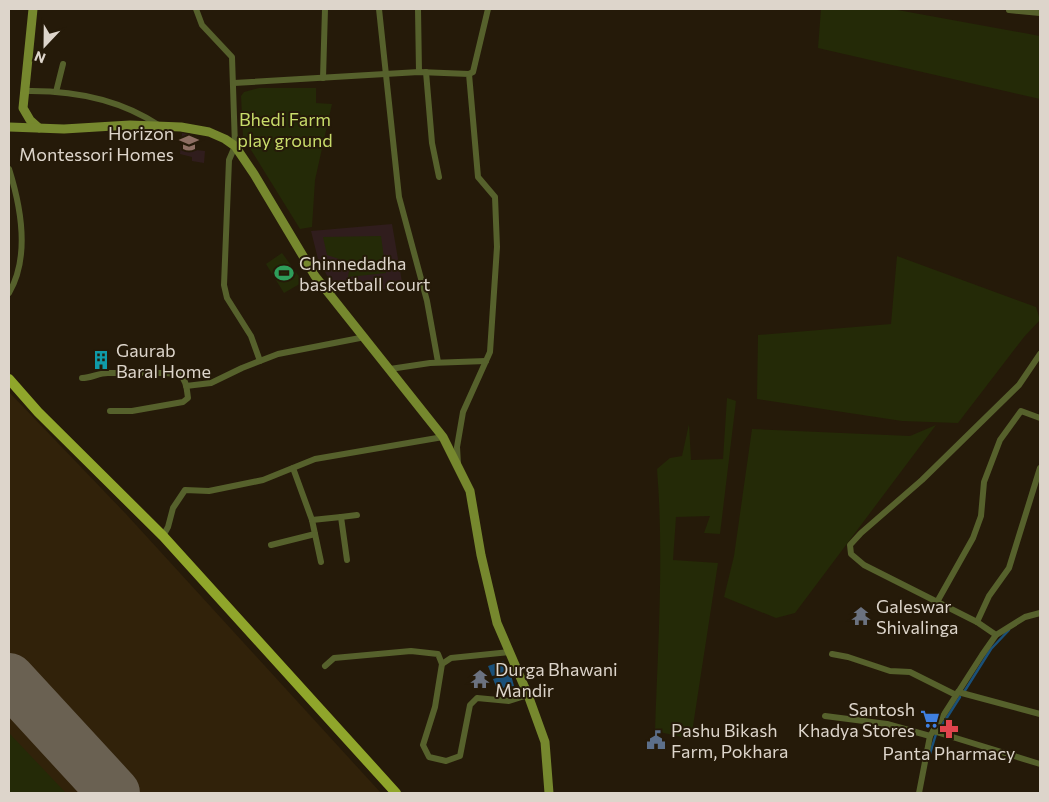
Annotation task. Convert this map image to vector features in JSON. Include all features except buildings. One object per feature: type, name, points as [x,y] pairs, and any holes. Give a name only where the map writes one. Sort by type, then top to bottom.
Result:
[{"type":"main road","points":[[9,379],[38,412],[163,536],[396,793]]},
{"type":"street","points":[[33,9],[23,108],[30,120],[39,128]]},
{"type":"street","points":[[196,9],[202,25],[232,57],[235,146],[229,160],[224,285],[227,298],[252,336],[260,361]]},
{"type":"street","points":[[323,78],[326,9]]},
{"type":"street","points":[[379,9],[399,197],[427,301],[438,362]]},
{"type":"street","points":[[418,9],[423,72],[432,143],[439,177]]},
{"type":"street","points":[[234,83],[423,72],[469,74],[473,72],[476,63],[488,9]]},
{"type":"street","points":[[1009,10],[1040,13]]},
{"type":"street","points":[[56,92],[63,64]]},
{"type":"street","points":[[458,466],[457,447],[463,412],[490,352],[497,247],[496,197],[478,177],[469,74]]},
{"type":"street","points":[[24,91],[75,93],[110,102],[145,116],[160,126]]},
{"type":"street","points":[[9,127],[160,126],[209,132],[235,146],[315,276],[443,437],[470,490],[481,554],[497,624],[528,695],[545,742],[549,793]]},
{"type":"street","points":[[9,169],[18,206],[22,236],[16,281],[9,293]]},
{"type":"street","points":[[186,386],[211,383],[278,354],[364,337]]},
{"type":"street","points":[[996,635],[977,622],[864,564],[851,554],[850,544],[922,480],[1019,385],[1040,354]]},
{"type":"street","points":[[390,369],[438,362],[486,361]]},
{"type":"street","points":[[82,378],[107,373],[170,373],[180,375],[186,386],[188,398],[183,402],[132,411],[110,412]]},
{"type":"street","points":[[937,602],[972,538],[981,516],[984,482],[1000,440],[1021,411],[1040,418]]},
{"type":"street","points":[[163,536],[168,528],[173,508],[184,490],[209,491],[254,482],[315,459],[443,437]]},
{"type":"street","points":[[294,468],[312,520],[321,562]]},
{"type":"street","points":[[977,622],[989,596],[1008,568],[1040,468]]},
{"type":"street","points":[[312,520],[357,515]]},
{"type":"street","points":[[341,517],[347,560]]},
{"type":"street","points":[[271,545],[315,534]]},
{"type":"street","points":[[919,793],[932,734],[957,693],[996,635],[1025,617],[1040,613]]},
{"type":"street","points":[[325,666],[334,658],[411,650],[438,654],[442,664],[435,706],[423,745],[429,757],[446,761],[460,756],[470,705],[477,698],[509,701],[528,695]]},
{"type":"street","points":[[442,664],[451,658],[510,652]]},
{"type":"street","points":[[832,654],[848,657],[890,671],[910,672],[957,693],[1040,714]]},
{"type":"street","points":[[825,716],[887,724],[932,734],[1040,764]]},
{"type":"shaded area","name":"Horizon Montessori Homes","points":[[182,133],[198,137],[196,150],[205,151],[204,163],[192,161],[192,157],[180,154]]},
{"type":"shaded area","points":[[392,224],[403,288],[336,292],[318,259],[311,231]]},
{"type":"shaded area","points":[[9,392],[126,514],[381,793],[9,793]]},
{"type":"green space","points":[[821,9],[892,9],[1040,36],[1040,99],[818,48]]},
{"type":"green space","name":"Bhedi Farm play ground","points":[[259,88],[316,88],[316,103],[332,104],[315,180],[312,227],[300,229],[243,137],[241,96],[244,92]]},
{"type":"green space","points":[[381,236],[386,273],[348,277],[349,271],[345,261],[327,255],[323,237]]},
{"type":"green space","name":"Chinnedadha basketball court","points":[[282,253],[303,282],[284,293],[266,264]]},
{"type":"green space","points":[[897,256],[1036,307],[1040,320],[1024,337],[958,423],[902,421],[757,399],[758,335],[891,324]]},
{"type":"green space","points":[[727,398],[736,401],[720,534],[704,533],[710,516],[676,517],[673,560],[718,563],[691,739],[655,731],[660,567],[657,469],[670,458],[682,456],[689,424],[691,460],[723,459]]},
{"type":"green space","points":[[936,425],[795,613],[776,618],[724,597],[734,556],[752,429],[910,436]]},
{"type":"green space","points":[[9,733],[66,793],[9,793]]},
{"type":"water","points":[[503,661],[509,670],[507,673],[511,675],[514,686],[497,689],[493,679],[503,676],[501,674],[492,676],[488,666]]},
{"type":"waterway","points":[[964,692],[991,649],[1009,630]]},
{"type":"waterway","points":[[939,730],[960,697]]},
{"type":"waterway","points":[[929,757],[936,734]]},
{"type":"taxiway","points":[[9,683],[20,691]]},
{"type":"runway","points":[[9,679],[114,793]]},
{"type":"place","name":"Horizon Montessori Homes","points":[[189,143]]},
{"type":"place","name":"Chinnedadha basketball court","points":[[284,273]]},
{"type":"place","name":"Gaurab Baral Home","points":[[101,360]]},
{"type":"place","name":"Galeswar Shivalinga","points":[[861,616]]},
{"type":"place","name":"Durga Bhawani Mandir","points":[[480,679]]},
{"type":"place","name":"Santosh Khadya Stores","points":[[930,719]]},
{"type":"place","name":"Panta Pharmacy","points":[[949,729]]},
{"type":"place","name":"Pashu Bikash Farm, Pokhara","points":[[656,740]]}]
